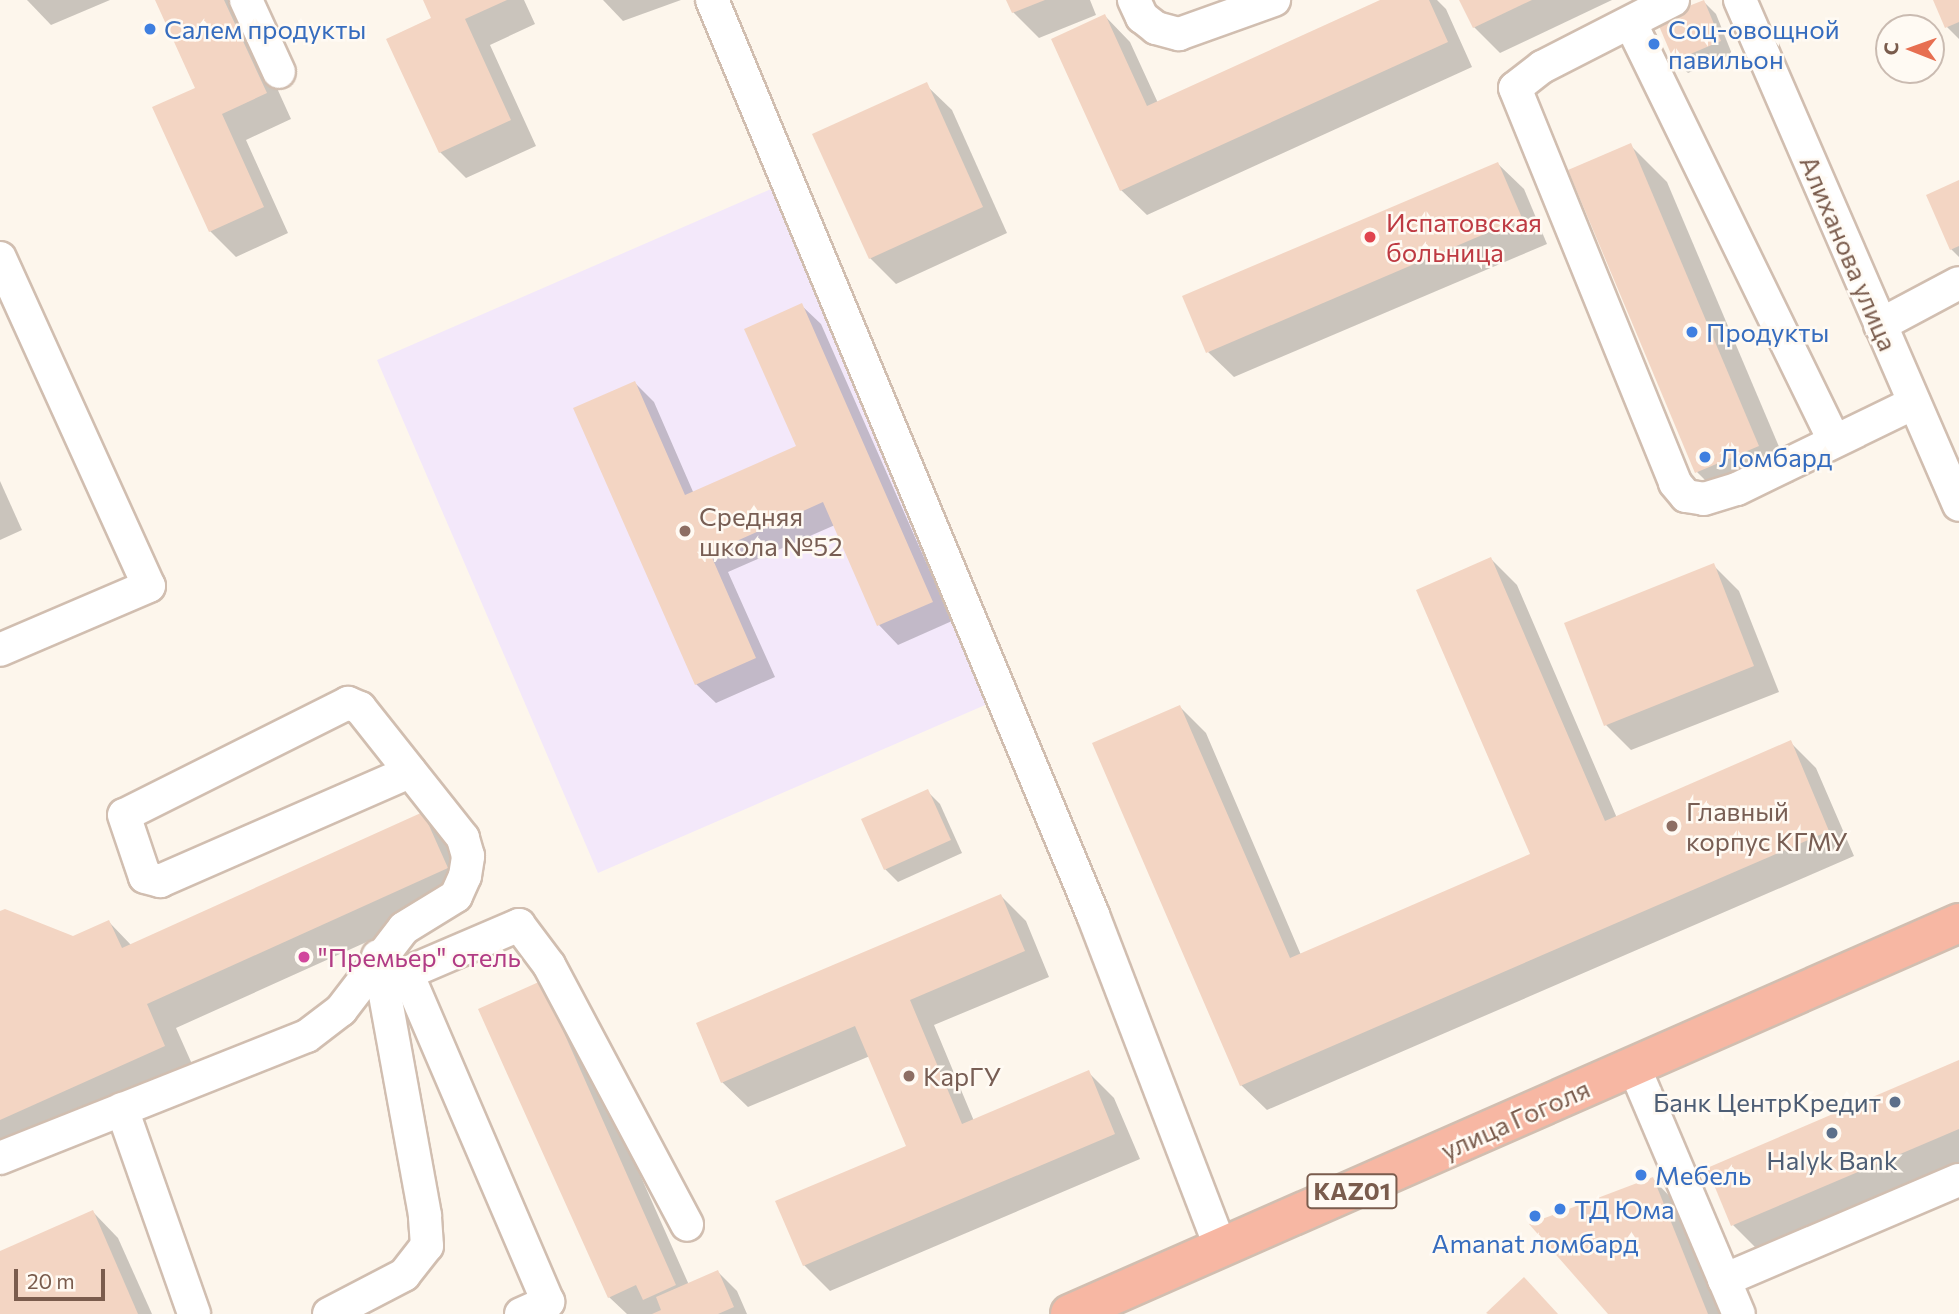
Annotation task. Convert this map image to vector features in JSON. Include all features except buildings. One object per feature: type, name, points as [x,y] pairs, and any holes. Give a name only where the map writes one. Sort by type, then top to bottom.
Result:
[{"type":"highway","name":"улица Гоголя","points":[[1070,1314],[1959,923]]},
{"type":"street","points":[[246,0],[278,72]]},
{"type":"street","points":[[712,0],[1093,915],[1221,1248]]},
{"type":"street","points":[[1134,0],[1142,17],[1156,28],[1179,34],[1274,0]]},
{"type":"street","points":[[1673,0],[1631,24],[1542,67],[1521,80],[1516,94],[1675,483],[1686,496],[1704,499],[1737,489],[1833,439],[1914,403]]},
{"type":"street","name":"Алиханова улица","points":[[1740,0],[1959,505]]},
{"type":"street","points":[[1631,24],[1833,439]]},
{"type":"street","points":[[0,258],[149,586],[0,650]]},
{"type":"street","points":[[1880,325],[1959,283]]},
{"type":"street","points":[[0,1158],[307,1036],[341,1010],[378,956],[404,928],[456,895],[465,876],[468,856],[463,838],[360,708],[348,703],[130,810],[123,822],[145,877],[160,881],[410,772]]},
{"type":"street","points":[[522,1314],[548,1301],[407,973],[519,925],[550,965],[687,1225]]},
{"type":"street","points":[[329,1314],[404,1275],[427,1246],[425,1215],[378,956]]},
{"type":"street","points":[[1634,1067],[1739,1314]]},
{"type":"street","points":[[122,1109],[194,1314]]},
{"type":"street","points":[[1724,1280],[1959,1180]]},
{"type":"shaded area","name":"Средняя школа №52","points":[[771,189],[992,702],[598,873],[377,360]]},
{"type":"place","name":"Салем продукты","points":[[150,29]]},
{"type":"place","name":"Соц-овощной павильон","points":[[1654,44]]},
{"type":"place","name":"Испатовская больница","points":[[1370,237]]},
{"type":"place","name":"Продукты","points":[[1692,332]]},
{"type":"place","name":"Ломбард","points":[[1705,457]]},
{"type":"place","name":"Средняя школа №52","points":[[685,531]]},
{"type":"place","name":"Главный корпус КГМУ","points":[[1672,826]]},
{"type":"place","name":"\"Премьер\" отель","points":[[304,957]]},
{"type":"place","name":"КарГУ","points":[[909,1076]]},
{"type":"place","name":"Банк ЦентрКредит","points":[[1895,1102]]},
{"type":"place","name":"Halyk Bank","points":[[1832,1133]]},
{"type":"place","name":"Мебель","points":[[1641,1175]]},
{"type":"place","name":"ТД Юма","points":[[1560,1209]]},
{"type":"place","name":"Amanat ломбард","points":[[1535,1216]]}]
